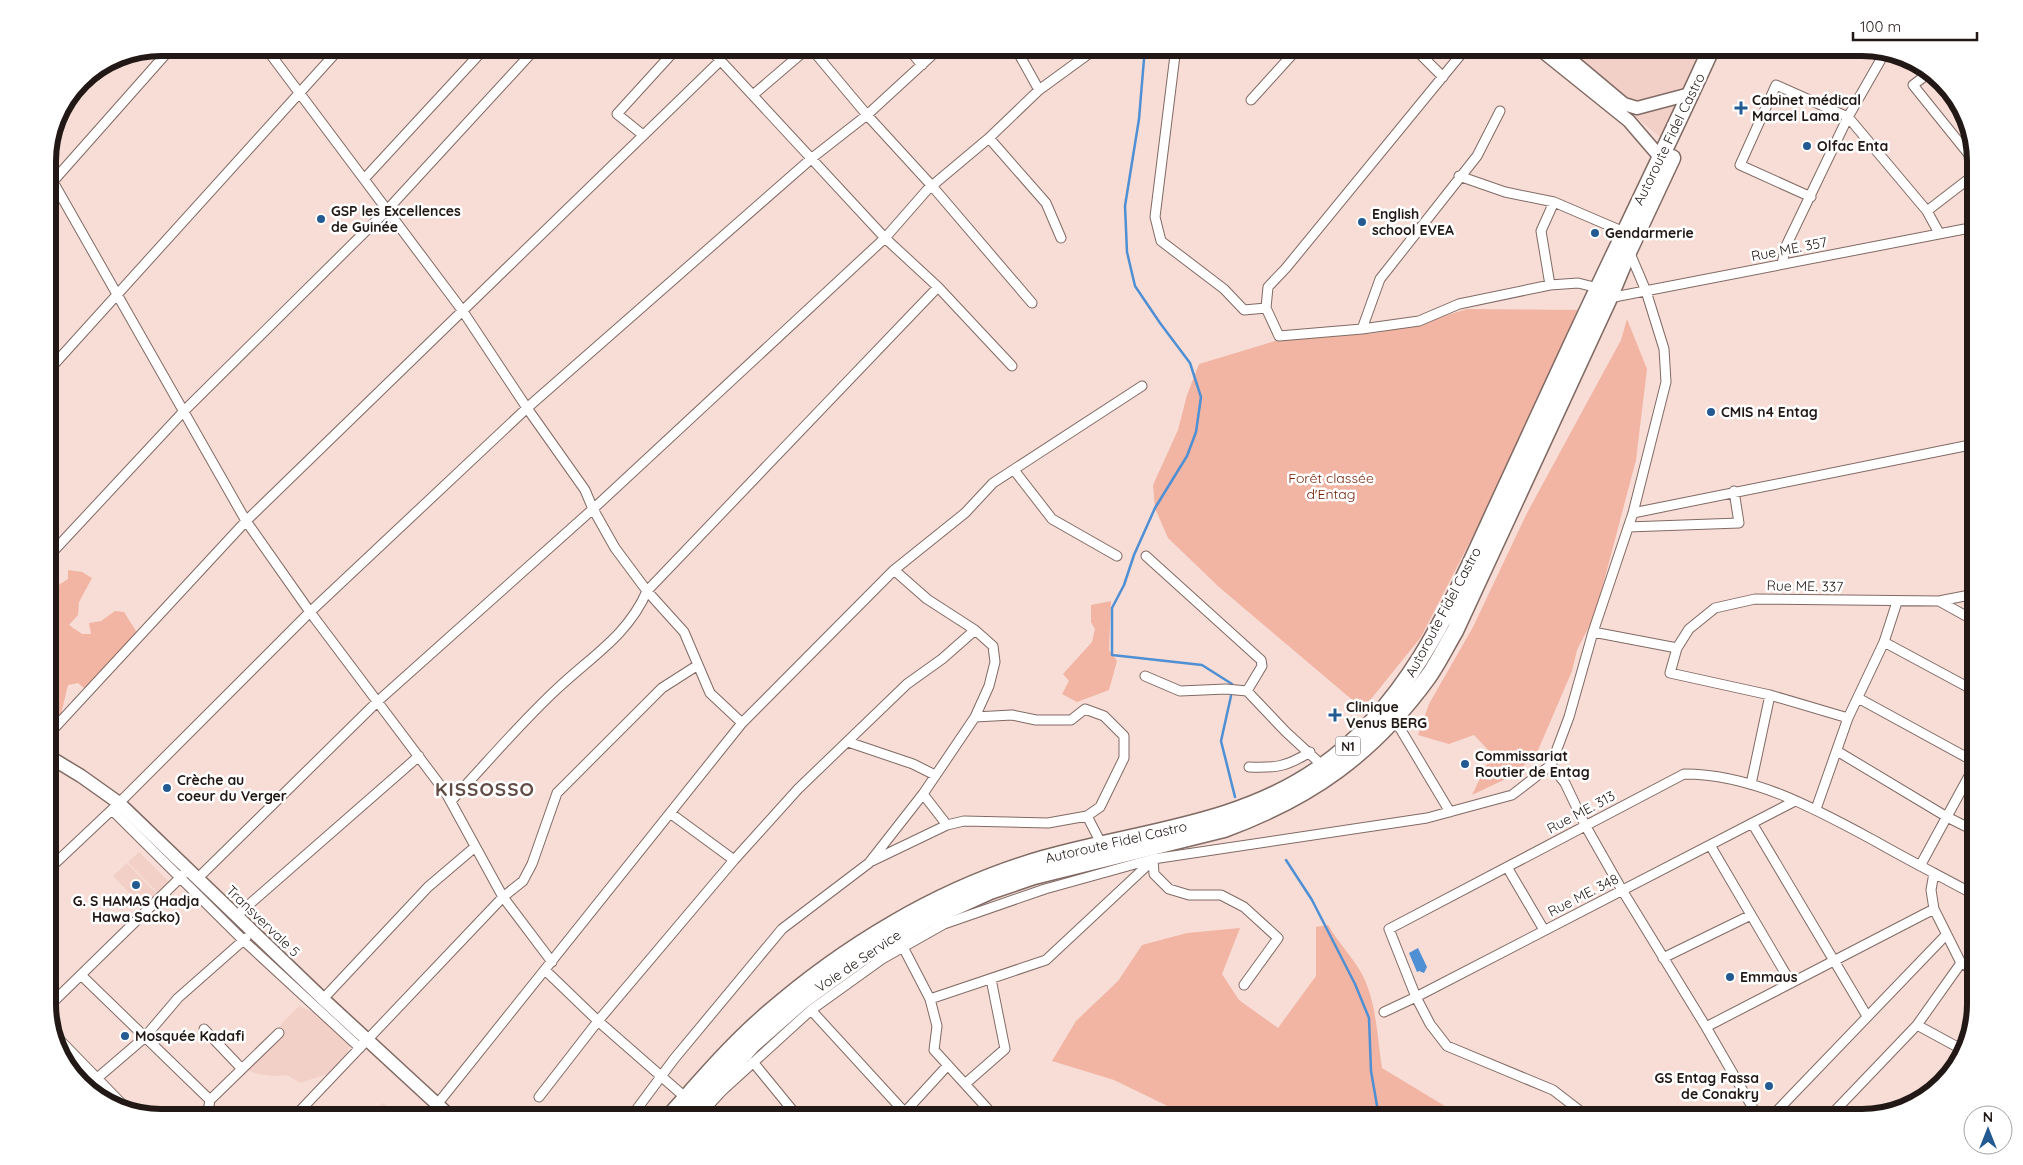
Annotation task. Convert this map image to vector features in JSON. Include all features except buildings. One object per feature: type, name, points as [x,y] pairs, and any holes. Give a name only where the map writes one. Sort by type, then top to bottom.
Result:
[{"type":"highway","name":"Autoroute Fidel Castro","points":[[677,1109],[758,1022],[791,994],[851,950],[886,928],[978,882],[1043,859],[1214,819],[1259,802],[1299,782],[1323,766],[1360,736],[1395,698],[1427,647],[1473,558],[1604,293],[1629,250],[1690,94],[1708,56]]},
{"type":"highway","name":"Autoroute Fidel Castro","points":[[696,1109],[753,1044],[776,1022],[832,978],[897,936],[926,920],[990,891],[1034,876],[1152,853],[1224,829],[1283,805],[1319,784],[1362,752],[1395,720],[1429,675],[1455,631],[1604,293],[1624,232],[1665,160],[1718,56]]},
{"type":"main road","points":[[1547,56],[1629,121],[1665,160]]},
{"type":"main road","points":[[1566,56],[1624,104],[1637,108],[1690,94]]},
{"type":"main road","name":"Transvervale 5","points":[[56,761],[81,776],[189,876],[236,916],[323,999],[364,1044],[441,1109]]},
{"type":"street","points":[[56,178],[165,56]]},
{"type":"street","points":[[271,56],[365,178],[462,310],[527,408],[585,490],[593,509],[615,548],[647,591],[684,632],[710,693],[742,723]]},
{"type":"street","points":[[56,362],[334,56]]},
{"type":"street","points":[[365,178],[479,56]]},
{"type":"street","points":[[56,548],[184,410],[388,209],[530,56]]},
{"type":"street","points":[[643,135],[617,114],[671,56]]},
{"type":"street","points":[[717,56],[885,238],[938,288],[1012,366]]},
{"type":"street","points":[[753,95],[799,56]]},
{"type":"street","points":[[816,56],[932,186],[1032,303]]},
{"type":"street","points":[[914,56],[922,65]]},
{"type":"street","points":[[56,862],[115,807],[310,612],[527,408],[812,158],[867,115],[932,56]]},
{"type":"street","points":[[1019,56],[1038,90]]},
{"type":"street","points":[[56,999],[378,701],[593,509],[885,238],[932,186],[989,138],[1038,90],[1087,56]]},
{"type":"street","points":[[1175,56],[1155,217],[1161,241],[1224,289],[1244,310],[1266,308]]},
{"type":"street","points":[[1251,100],[1292,56]]},
{"type":"street","points":[[1421,56],[1443,77]]},
{"type":"street","points":[[1460,56],[1286,268],[1268,287],[1266,308],[1279,336],[1362,329],[1419,321],[1459,304],[1550,285],[1578,283],[1604,293]]},
{"type":"street","points":[[1782,264],[1786,246],[1848,117],[1881,58]]},
{"type":"street","points":[[56,726],[246,521],[721,60]]},
{"type":"street","points":[[1924,76],[1913,85],[1966,151]]},
{"type":"street","points":[[1811,197],[1740,165],[1776,85],[1848,117],[1926,211],[1939,233]]},
{"type":"street","points":[[1362,329],[1380,280],[1459,176],[1477,156],[1500,111]]},
{"type":"street","points":[[989,138],[1046,203],[1061,238]]},
{"type":"street","points":[[1459,176],[1505,192],[1554,202],[1624,232]]},
{"type":"street","points":[[1926,211],[1967,180]]},
{"type":"street","points":[[56,192],[184,410],[246,521],[310,612],[451,801],[503,897],[552,962]]},
{"type":"street","points":[[1550,285],[1541,231],[1554,202]]},
{"type":"street","name":"Rue ME. 357","points":[[1604,293],[1646,291],[1967,228]]},
{"type":"street","points":[[1629,250],[1646,291],[1664,349],[1666,382],[1633,513],[1593,632],[1569,717],[1551,764],[1565,783],[1585,825],[1622,890],[1706,1027],[1753,1109]]},
{"type":"street","points":[[451,801],[558,688],[618,636],[640,606],[647,591],[938,288]]},
{"type":"street","points":[[434,1109],[742,723],[894,570],[965,513],[993,483],[1142,386]]},
{"type":"street","points":[[1633,513],[1734,491],[1967,446]]},
{"type":"street","points":[[1014,470],[1052,519],[1117,556]]},
{"type":"street","points":[[1628,527],[1739,524],[1734,491]]},
{"type":"street","points":[[1146,556],[1261,660],[1262,666],[1248,692]]},
{"type":"street","points":[[869,862],[923,794],[975,717],[989,686],[995,662],[993,646],[975,630],[927,599],[894,570]]},
{"type":"street","name":"Rue ME. 337","points":[[1770,695],[1670,673],[1678,648],[1689,629],[1715,608],[1755,599],[1897,602],[1939,601],[1967,596]]},
{"type":"street","points":[[1939,601],[1967,617]]},
{"type":"street","points":[[1816,810],[1848,718],[1884,642],[1897,602]]},
{"type":"street","points":[[539,1097],[598,1021],[734,860],[798,789],[907,684],[942,659],[975,630]]},
{"type":"street","points":[[1593,632],[1678,648]]},
{"type":"street","points":[[1884,642],[1967,687]]},
{"type":"street","points":[[303,1109],[503,897],[522,881],[532,864],[557,793],[662,688],[698,665]]},
{"type":"street","points":[[1145,676],[1180,691],[1226,689],[1248,692],[1286,732],[1310,752],[1323,766]]},
{"type":"street","points":[[1750,784],[1770,695],[1848,718]]},
{"type":"street","points":[[1858,698],[1967,759]]},
{"type":"street","points":[[638,1109],[661,1077],[782,929],[869,862],[947,825],[964,821],[1048,822],[1087,816],[1100,807],[1124,758],[1124,736],[1104,716],[1085,709],[1071,720],[1036,720],[1012,715],[975,717]]},
{"type":"street","points":[[1395,720],[1450,812]]},
{"type":"street","points":[[848,742],[913,764],[935,776]]},
{"type":"street","points":[[1837,751],[1947,817],[1967,827]]},
{"type":"street","points":[[1249,767],[1270,768],[1291,764],[1310,752]]},
{"type":"street","points":[[236,916],[419,756]]},
{"type":"street","name":"Voie de Service","points":[[706,1109],[722,1091],[811,1010],[882,959],[944,924],[1152,853],[1427,818],[1450,812],[1512,794],[1551,764]]},
{"type":"street","name":"Rue ME. 313","points":[[1416,997],[1389,929],[1684,774],[1705,774],[1750,784],[1795,801],[1816,810],[1967,890]]},
{"type":"street","points":[[1920,866],[1967,779]]},
{"type":"street","points":[[923,794],[947,825]]},
{"type":"street","name":"Rue ME. 348","points":[[1384,1012],[1795,801]]},
{"type":"street","points":[[670,813],[734,860]]},
{"type":"street","points":[[1087,816],[1102,845]]},
{"type":"street","points":[[1752,823],[1867,1016]]},
{"type":"street","points":[[1710,845],[1791,983]]},
{"type":"street","points":[[323,999],[428,887],[476,847]]},
{"type":"street","points":[[930,999],[1046,960],[1152,853]]},
{"type":"street","points":[[1152,853],[1154,874],[1169,889],[1189,895],[1221,895],[1244,907],[1278,938],[1244,985]]},
{"type":"street","points":[[1507,867],[1544,930]]},
{"type":"street","points":[[1934,873],[1931,890],[1934,909],[1961,963],[1967,966]]},
{"type":"street","points":[[189,876],[243,940],[364,1044]]},
{"type":"street","points":[[1706,1027],[1934,909]]},
{"type":"street","points":[[1663,958],[1751,915]]},
{"type":"street","points":[[92,1082],[144,1038],[178,998],[253,932]]},
{"type":"street","points":[[1780,1109],[1946,935]]},
{"type":"street","points":[[902,947],[930,999],[937,1026],[934,1050],[987,1109]]},
{"type":"street","points":[[1838,1109],[1917,1024],[1961,963]]},
{"type":"street","points":[[545,970],[598,1021],[686,1098]]},
{"type":"street","points":[[81,975],[210,1100]]},
{"type":"street","points":[[965,1084],[1005,1049],[991,979]]},
{"type":"street","points":[[1416,997],[1430,1024],[1447,1046],[1552,1090],[1576,1109]]},
{"type":"street","points":[[811,1010],[901,1109]]},
{"type":"street","points":[[1917,1024],[1958,1047]]},
{"type":"street","points":[[204,1028],[242,1069]]},
{"type":"street","points":[[208,1109],[210,1100],[279,1033]]},
{"type":"street","points":[[65,1046],[117,1099]]},
{"type":"street","points":[[753,1062],[791,1109]]},
{"type":"street","points":[[911,1109],[948,1065]]},
{"type":"shaded area","points":[[1562,56],[1703,56],[1660,137]]},
{"type":"shaded area","points":[[139,852],[170,883],[159,894],[128,862]]},
{"type":"shaded area","name":"G. S HAMAS (Hadja Hawa Sacko)","points":[[127,863],[158,895],[144,908],[113,876]]},
{"type":"shaded area","points":[[299,1006],[319,1015],[351,1043],[345,1058],[330,1073],[300,1083],[287,1075],[258,1074],[245,1069],[285,1020]]},
{"type":"shaded area","points":[[383,1103],[390,1109],[376,1109]]},
{"type":"green space","name":"Forêt classée d'Entag","points":[[1467,309],[1589,310],[1421,637],[1363,709],[1219,587],[1168,538],[1155,508],[1153,485],[1178,430],[1187,395],[1199,364],[1275,341],[1377,333],[1419,324]]},
{"type":"green space","points":[[1627,319],[1647,369],[1636,460],[1595,615],[1577,650],[1572,671],[1536,755],[1512,776],[1472,795],[1492,754],[1474,735],[1449,744],[1418,735],[1429,704],[1473,627],[1527,513],[1621,340]]},
{"type":"green space","points":[[68,570],[82,572],[92,578],[79,602],[78,615],[69,625],[82,634],[91,634],[89,623],[101,621],[115,611],[124,612],[136,631],[127,655],[113,658],[85,689],[78,683],[68,685],[61,714],[63,727],[56,728],[56,605],[58,602],[56,599],[56,587],[68,579]]},
{"type":"green space","points":[[1111,601],[1109,650],[1117,661],[1109,690],[1077,702],[1062,694],[1069,681],[1063,674],[1092,642],[1095,629],[1091,622],[1091,605]]},
{"type":"green space","points":[[1328,925],[1363,976],[1374,1010],[1382,1068],[1450,1109],[1174,1109],[1114,1080],[1052,1061],[1076,1021],[1118,981],[1142,945],[1187,933],[1240,928],[1222,974],[1239,1000],[1278,1028],[1316,976],[1316,927]]},
{"type":"water","points":[[1418,948],[1427,967],[1424,973],[1417,972],[1409,953]]},
{"type":"waterway","points":[[1144,56],[1139,119],[1125,206],[1127,252],[1135,286],[1190,363],[1201,397],[1196,432],[1187,456],[1155,508],[1134,555],[1124,585],[1112,608],[1112,655],[1202,665],[1232,684]]},
{"type":"waterway","points":[[1231,696],[1221,741],[1235,797]]},
{"type":"waterway","points":[[1286,860],[1312,900],[1355,984],[1369,1018],[1371,1071],[1378,1109]]},
{"type":"place","name":"Cabinet médical Marcel Lama","points":[[1741,108]]},
{"type":"place","name":"Olfac Enta","points":[[1807,146]]},
{"type":"place","name":"GSP les Excellences de Guinée","points":[[321,219]]},
{"type":"place","name":"English school EVEA","points":[[1362,222]]},
{"type":"place","name":"Gendarmerie","points":[[1595,233]]},
{"type":"place","name":"CMIS n4 Entag","points":[[1711,412]]},
{"type":"place","name":"Clinique Venus BERG","points":[[1335,715]]},
{"type":"place","name":"Commissariat Routier de Entag","points":[[1465,764]]},
{"type":"place","name":"Crèche au coeur du Verger","points":[[167,788]]},
{"type":"place","name":"G. S HAMAS (Hadja Hawa Sacko)","points":[[136,885]]},
{"type":"place","name":"Emmaus","points":[[1730,977]]},
{"type":"place","name":"Mosquée Kadafi","points":[[125,1036]]},
{"type":"place","name":"GS Entag Fassa de Conakry","points":[[1769,1086]]},
{"type":"district","name":"KISSOSSO","points":[[485,789]]}]
